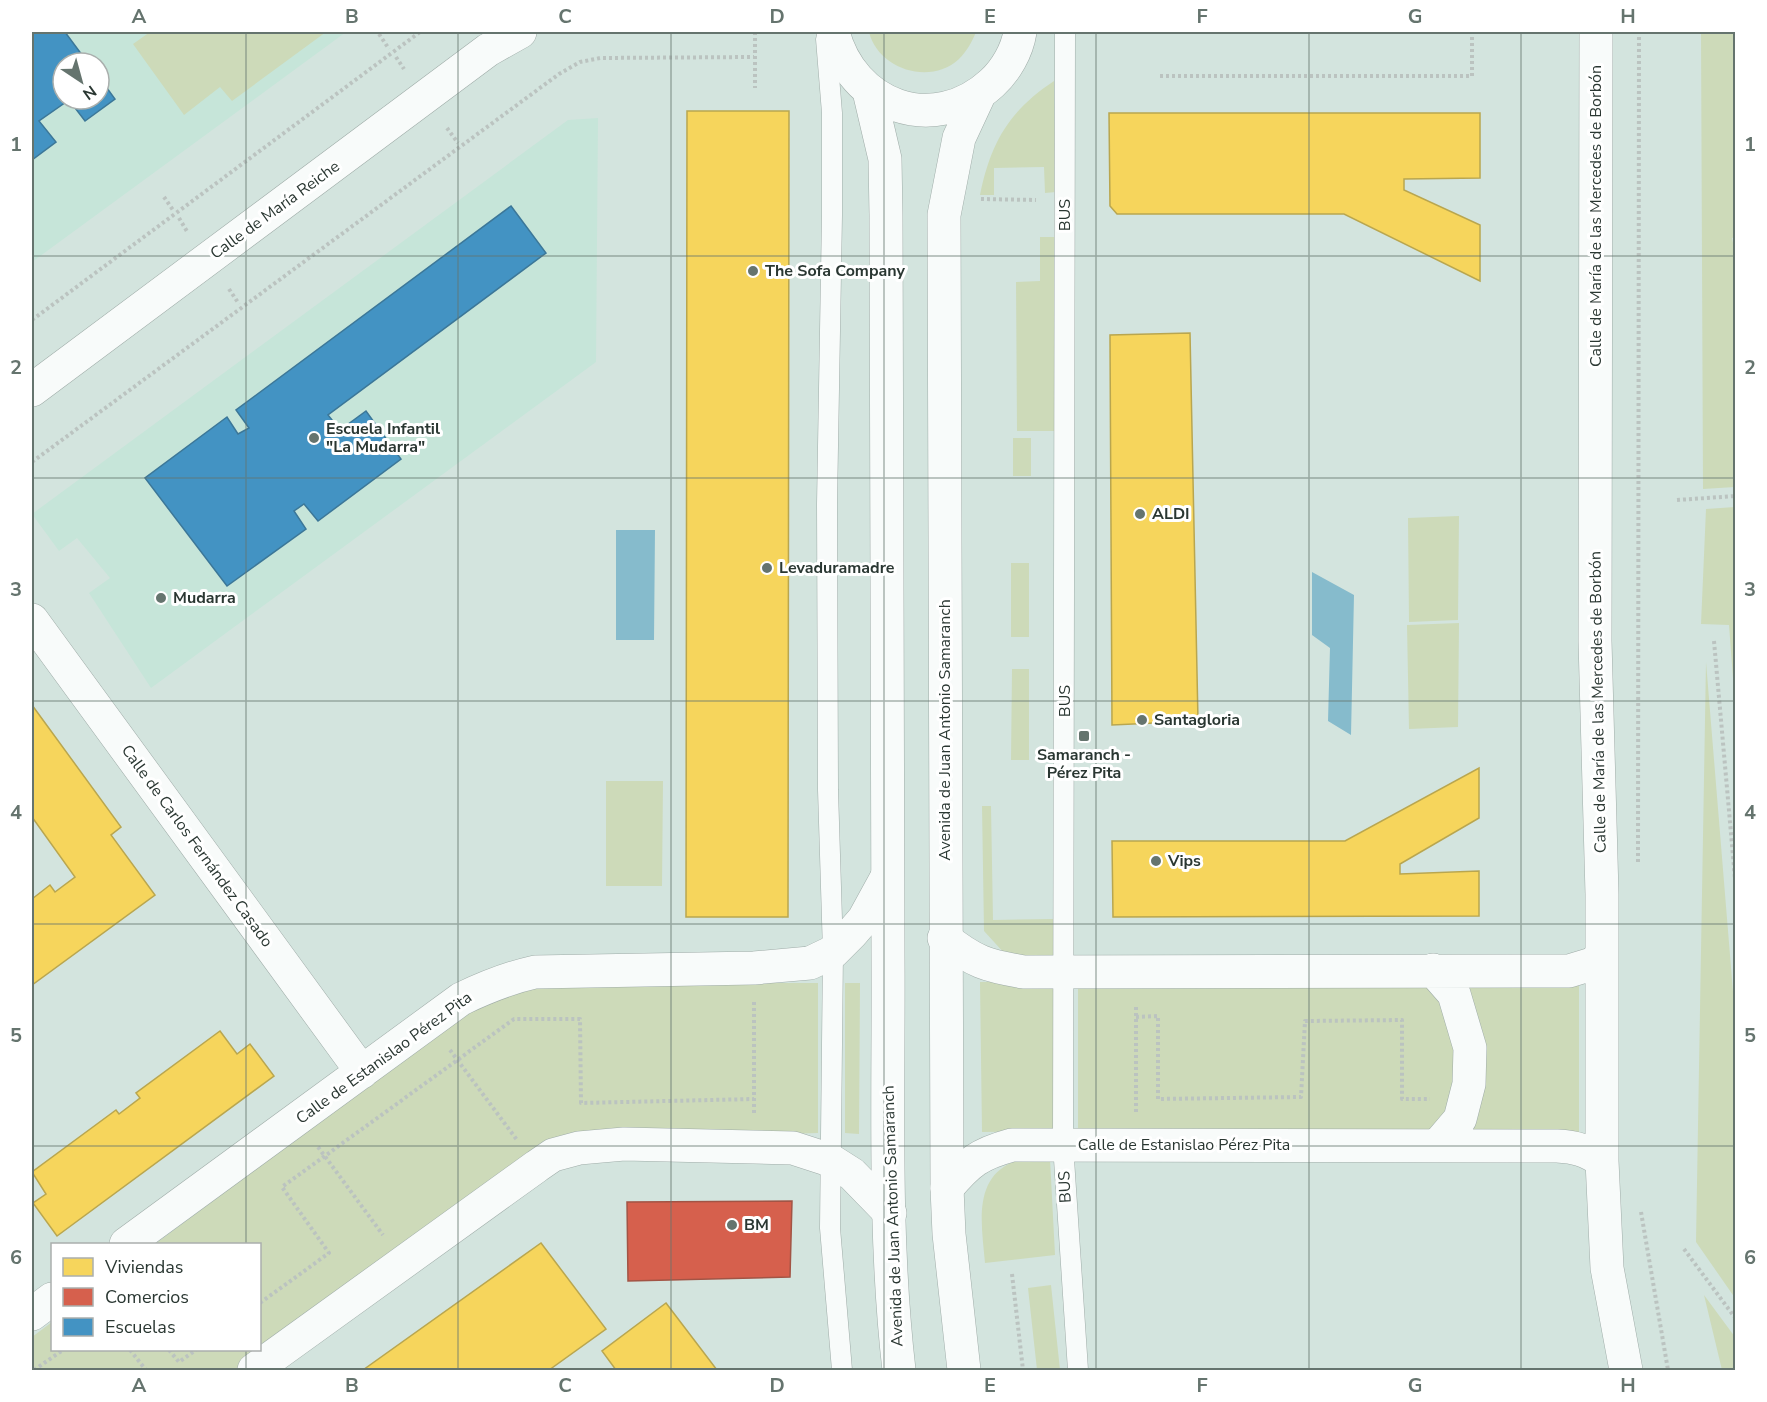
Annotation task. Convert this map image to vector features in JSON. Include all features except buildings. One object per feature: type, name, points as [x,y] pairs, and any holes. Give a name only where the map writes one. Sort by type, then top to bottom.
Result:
[{"type":"street","name":"Calle de María Reiche","points":[[32,390],[481,41],[520,32]]},
{"type":"street","points":[[833,32],[838,49],[851,72],[869,91],[894,104],[921,111],[942,109],[979,95],[1000,76],[1010,60],[1020,32]]},
{"type":"street","name":"Calle de María de las Mercedes de Borbón","points":[[1596,32],[1595,641],[1602,1161],[1607,1268],[1626,1371]]},
{"type":"street","name":"Avenida de Juan Antonio Samaranch","points":[[869,91],[885,159],[890,1213],[892,1287],[899,1371]]},
{"type":"street","name":"Avenida de Juan Antonio Samaranch","points":[[964,1371],[949,1234],[947,1188],[944,938],[947,790],[944,215],[951,165],[959,138],[979,95]]},
{"type":"street","name":"Calle de Carlos Fernández Casado","points":[[32,620],[362,1072]]},
{"type":"street","name":"Calle de Estanislao Pérez Pita","points":[[129,1243],[461,999],[508,978],[555,971],[794,966],[810,963],[833,952],[864,919],[887,877]]},
{"type":"street","points":[[944,938],[970,958],[996,967],[1024,972],[1569,971],[1592,964],[1601,957]]},
{"type":"street","points":[[1433,970],[1454,994],[1470,1048],[1469,1084],[1460,1119],[1437,1146]]},
{"type":"street","points":[[254,1371],[537,1166],[565,1150],[624,1144],[793,1148],[830,1160],[852,1174],[890,1213]]},
{"type":"street","name":"Calle de Estanislao Pérez Pita","points":[[947,1188],[967,1164],[986,1152],[1012,1145],[1576,1148],[1591,1153],[1602,1161]]},
{"type":"street","points":[[32,1314],[51,1300]]},
{"type":"lane","points":[[825,32],[832,113],[827,528],[828,790],[833,952],[831,1260],[842,1371]]},
{"type":"lane","name":"BUS","points":[[1065,32],[1063,1144],[1078,1371]]},
{"type":"path","points":[[32,320],[420,32]]},
{"type":"path","points":[[755,32],[755,88]]},
{"type":"path","points":[[1160,76],[1472,76],[1472,32]]},
{"type":"path","points":[[1638,867],[1639,32]]},
{"type":"path","points":[[379,34],[389,49]]},
{"type":"path","points":[[396,57],[407,73]]},
{"type":"path","points":[[32,462],[514,107],[580,62],[600,58],[754,57]]},
{"type":"path","points":[[447,128],[458,144]]},
{"type":"path","points":[[164,197],[173,210]]},
{"type":"path","points":[[979,199],[1047,200]]},
{"type":"path","points":[[179,219],[189,233]]},
{"type":"path","points":[[229,289],[239,304]]},
{"type":"path","points":[[1677,500],[1736,496]]},
{"type":"path","points":[[1714,641],[1736,890]]},
{"type":"path","points":[[754,994],[754,1122]]},
{"type":"path","points":[[1136,999],[1136,1123]]},
{"type":"path","points":[[1136,1017],[1158,1016],[1158,1099],[1301,1097],[1305,1021],[1402,1020],[1402,1099],[1465,1098]]},
{"type":"path","points":[[261,1302],[329,1252],[282,1187],[514,1019],[580,1018],[580,1103],[754,1099]]},
{"type":"path","points":[[448,1046],[521,1144]]},
{"type":"path","points":[[312,1139],[387,1242]]},
{"type":"path","points":[[1640,1206],[1668,1371]]},
{"type":"path","points":[[1684,1249],[1736,1319]]},
{"type":"path","points":[[1012,1274],[1023,1371]]},
{"type":"path","points":[[34,1371],[62,1351]]},
{"type":"path","points":[[131,1351],[146,1371]]},
{"type":"path","points":[[171,1351],[178,1362],[194,1351]]},
{"type":"shaded area","points":[[32,32],[346,32],[32,262]]},
{"type":"shaded area","points":[[150,32],[326,32],[232,101],[220,87],[184,115],[133,44]]},
{"type":"shaded area","points":[[869,32],[976,32],[959,59],[947,67],[920,72],[906,70],[883,56],[874,45]]},
{"type":"shaded area","points":[[1701,32],[1736,32],[1736,237],[1732,238],[1736,257],[1735,487],[1703,489]]},
{"type":"shaded area","points":[[1054,81],[1056,192],[1045,193],[1044,167],[994,168],[994,195],[980,195],[990,159],[1004,129],[1025,104]]},
{"type":"shaded area","name":"Escuela Infantil \"La Mudarra\"","points":[[598,118],[596,362],[151,688],[89,593],[110,578],[77,538],[59,551],[32,514],[568,120]]},
{"type":"shaded area","points":[[1040,237],[1056,237],[1057,431],[1017,431],[1016,282],[1040,281]]},
{"type":"shaded area","points":[[1013,438],[1031,438],[1031,476],[1013,476]]},
{"type":"shaded area","points":[[1736,507],[1735,705],[1729,625],[1701,624],[1706,509]]},
{"type":"shaded area","points":[[1459,516],[1458,620],[1409,622],[1408,518]]},
{"type":"shaded area","points":[[1011,563],[1029,563],[1029,637],[1011,637]]},
{"type":"shaded area","points":[[1459,623],[1458,727],[1409,729],[1407,625]]},
{"type":"shaded area","points":[[1706,662],[1735,1016],[1735,1298],[1696,1242]]},
{"type":"shaded area","points":[[1012,669],[1029,669],[1029,760],[1011,760]]},
{"type":"shaded area","points":[[606,781],[663,781],[662,886],[606,886]]},
{"type":"shaded area","points":[[982,806],[991,806],[993,920],[1053,919],[1053,961],[1005,954],[984,931]]},
{"type":"shaded area","points":[[1053,981],[1055,1131],[982,1132],[980,982]]},
{"type":"shaded area","points":[[1579,981],[1579,1133],[1078,1135],[1078,983]]},
{"type":"shaded area","points":[[554,983],[818,983],[818,1133],[560,1141],[239,1370],[32,1370],[32,1337],[51,1323],[51,1351],[261,1351],[261,1243],[156,1243],[479,1003]]},
{"type":"shaded area","points":[[845,983],[860,983],[859,1134],[845,1133]]},
{"type":"shaded area","points":[[1050,1159],[1055,1255],[985,1263],[982,1205],[991,1180],[1000,1170],[1013,1162]]},
{"type":"shaded area","points":[[1051,1285],[1060,1370],[1037,1370],[1028,1288]]},
{"type":"shaded area","points":[[1704,1295],[1735,1337],[1735,1370],[1722,1370]]},
{"type":"water","points":[[616,530],[655,530],[654,640],[616,640]]},
{"type":"water","points":[[1312,572],[1354,595],[1351,735],[1328,721],[1330,648],[1312,635]]},
{"type":"place","name":"The Sofa Company","points":[[753,271]]},
{"type":"place","name":"Escuela Infantil \"La Mudarra\"","points":[[314,438]]},
{"type":"place","name":"ALDI","points":[[1140,514]]},
{"type":"place","name":"Levaduramadre","points":[[767,568]]},
{"type":"place","name":"Mudarra","points":[[161,598]]},
{"type":"place","name":"Santagloria","points":[[1142,720]]},
{"type":"place","name":"Samaranch - Pérez Pita","points":[[1084,736]]},
{"type":"place","name":"Vips","points":[[1156,861]]},
{"type":"place","name":"BM","points":[[732,1225]]}]
